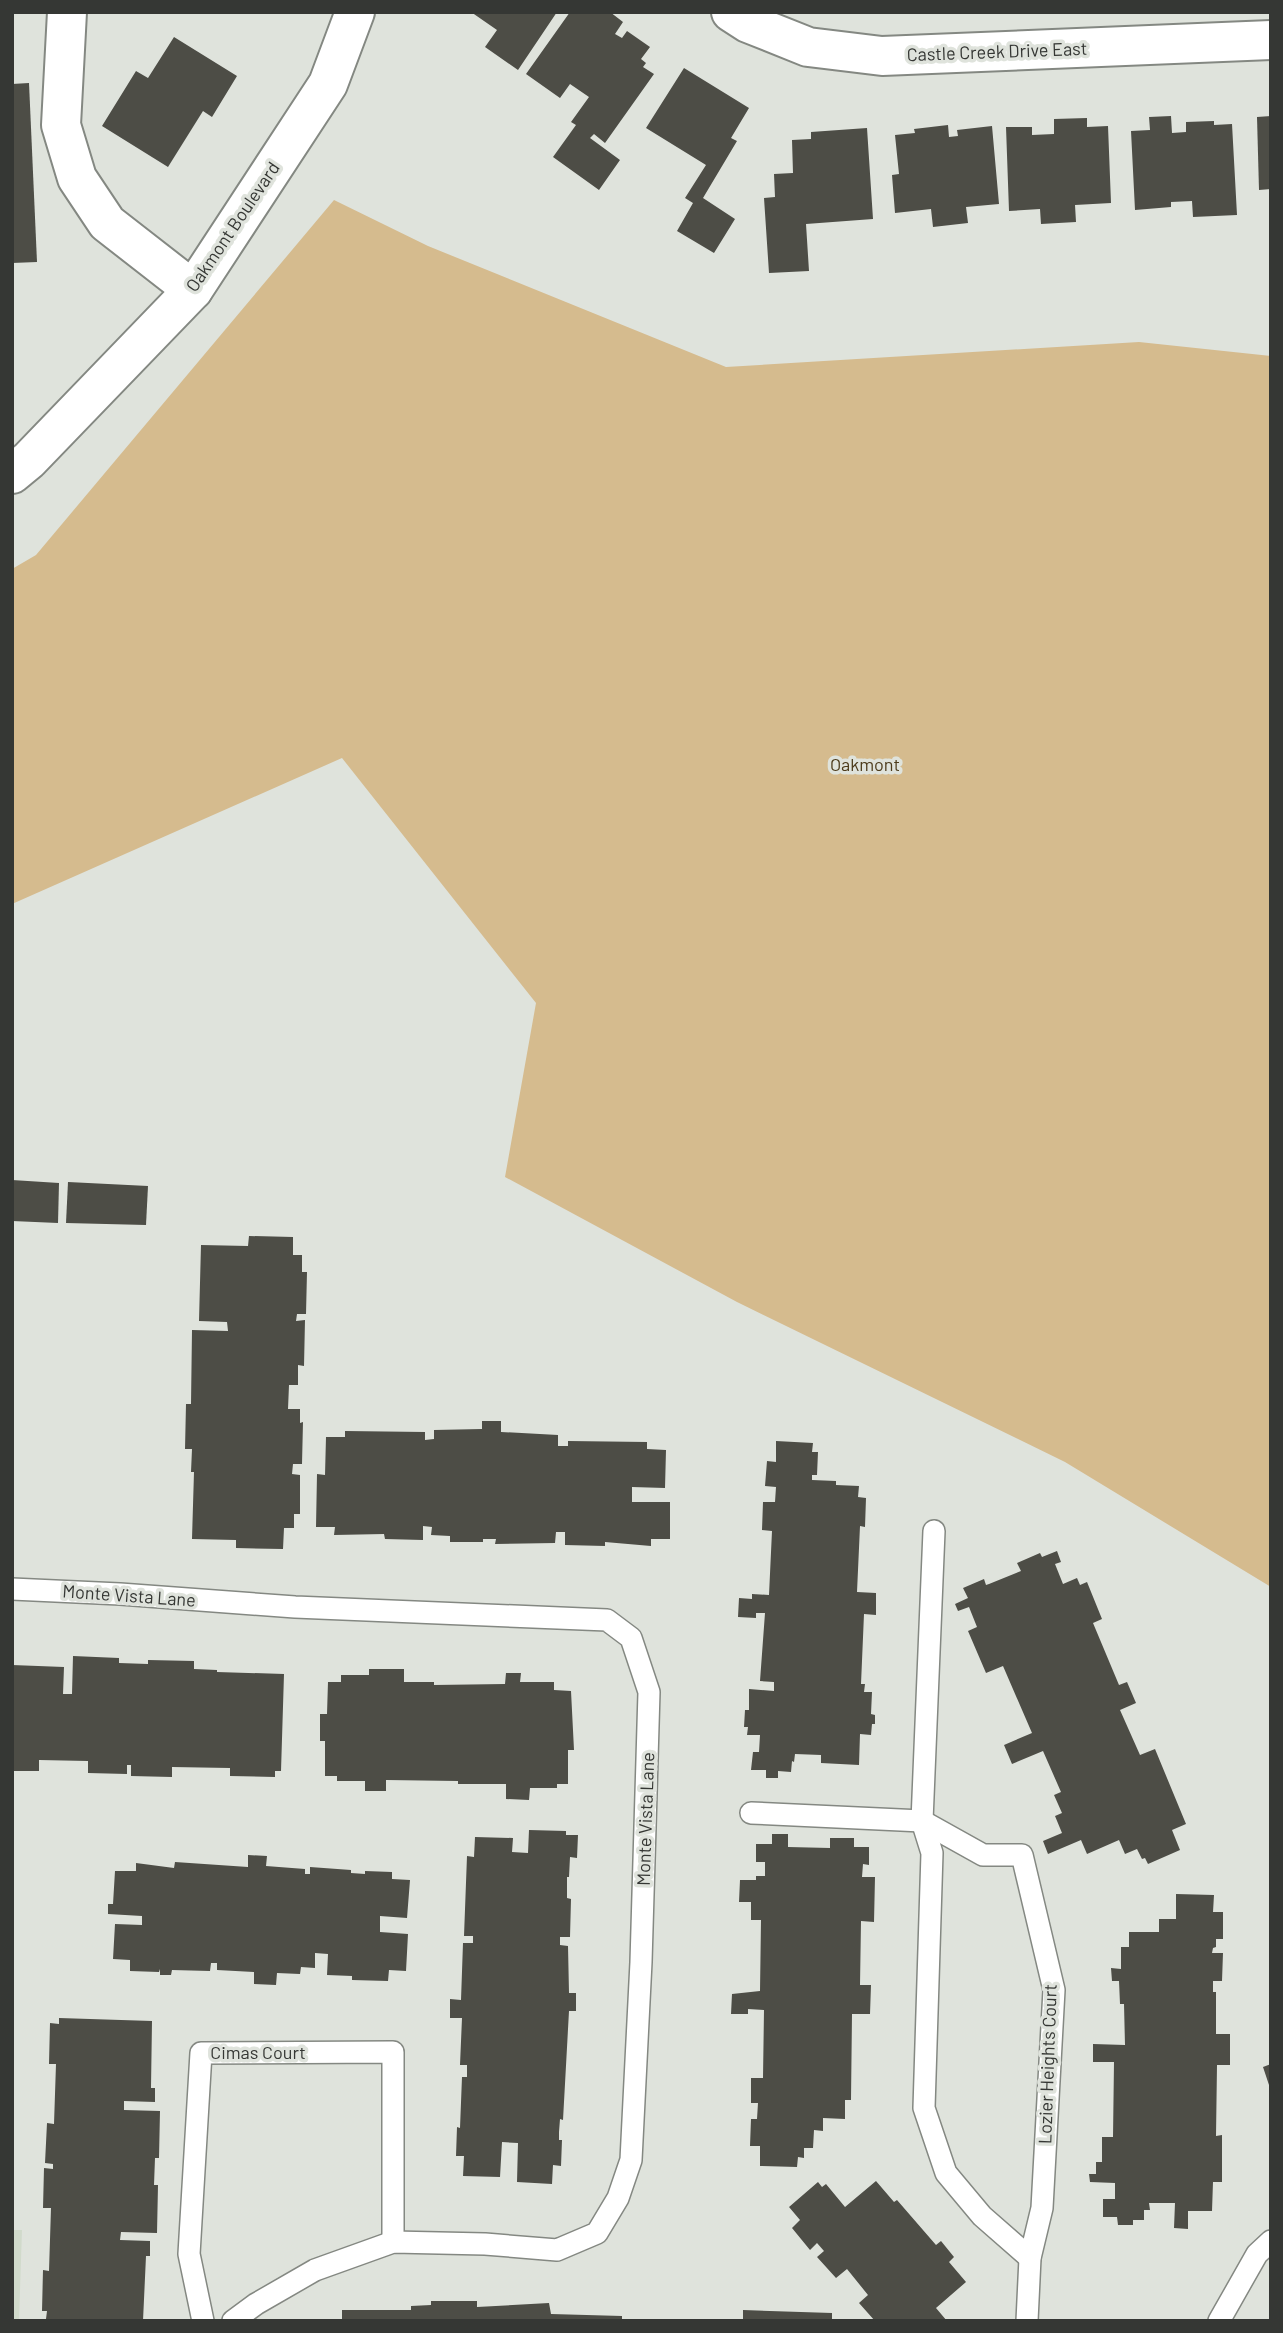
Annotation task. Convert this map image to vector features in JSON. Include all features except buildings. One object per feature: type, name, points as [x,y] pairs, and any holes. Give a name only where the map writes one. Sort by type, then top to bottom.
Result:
[{"type":"street","points":[[67,12],[61,125],[77,178],[107,223],[193,290]]},
{"type":"street","name":"Oakmont Boulevard","points":[[12,474],[29,460],[193,290],[328,84],[355,12]]},
{"type":"street","name":"Castle Creek Drive East","points":[[731,12],[748,23],[808,47],[882,56],[1271,40]]},
{"type":"lane","points":[[934,1531],[922,1821],[932,1853],[924,2108],[946,2173],[982,2216],[1030,2258]]},
{"type":"lane","name":"Monte Vista Lane","points":[[12,1589],[295,1607],[607,1620],[631,1638],[649,1692],[631,2160],[618,2198],[597,2233],[557,2250],[485,2244],[393,2242],[316,2270],[256,2304],[233,2321]]},
{"type":"lane","name":"Lozier Heights Court","points":[[751,1813],[922,1821],[984,1855],[1022,1855],[1054,1990],[1042,2207],[1030,2258],[1027,2321]]},
{"type":"lane","name":"Cimas Court","points":[[203,2321],[190,2254],[201,2053],[393,2052],[393,2242]]},
{"type":"lane","points":[[1219,2321],[1257,2254],[1271,2241]]},
{"type":"shaded area","points":[[12,2230],[22,2230],[19,2321],[12,2321]]},
{"type":"green space","name":"Oakmont","points":[[334,200],[428,246],[726,367],[1139,342],[1271,356],[1271,1587],[1065,1462],[737,1302],[505,1177],[536,1003],[342,758],[12,904],[12,569],[36,555]]}]
